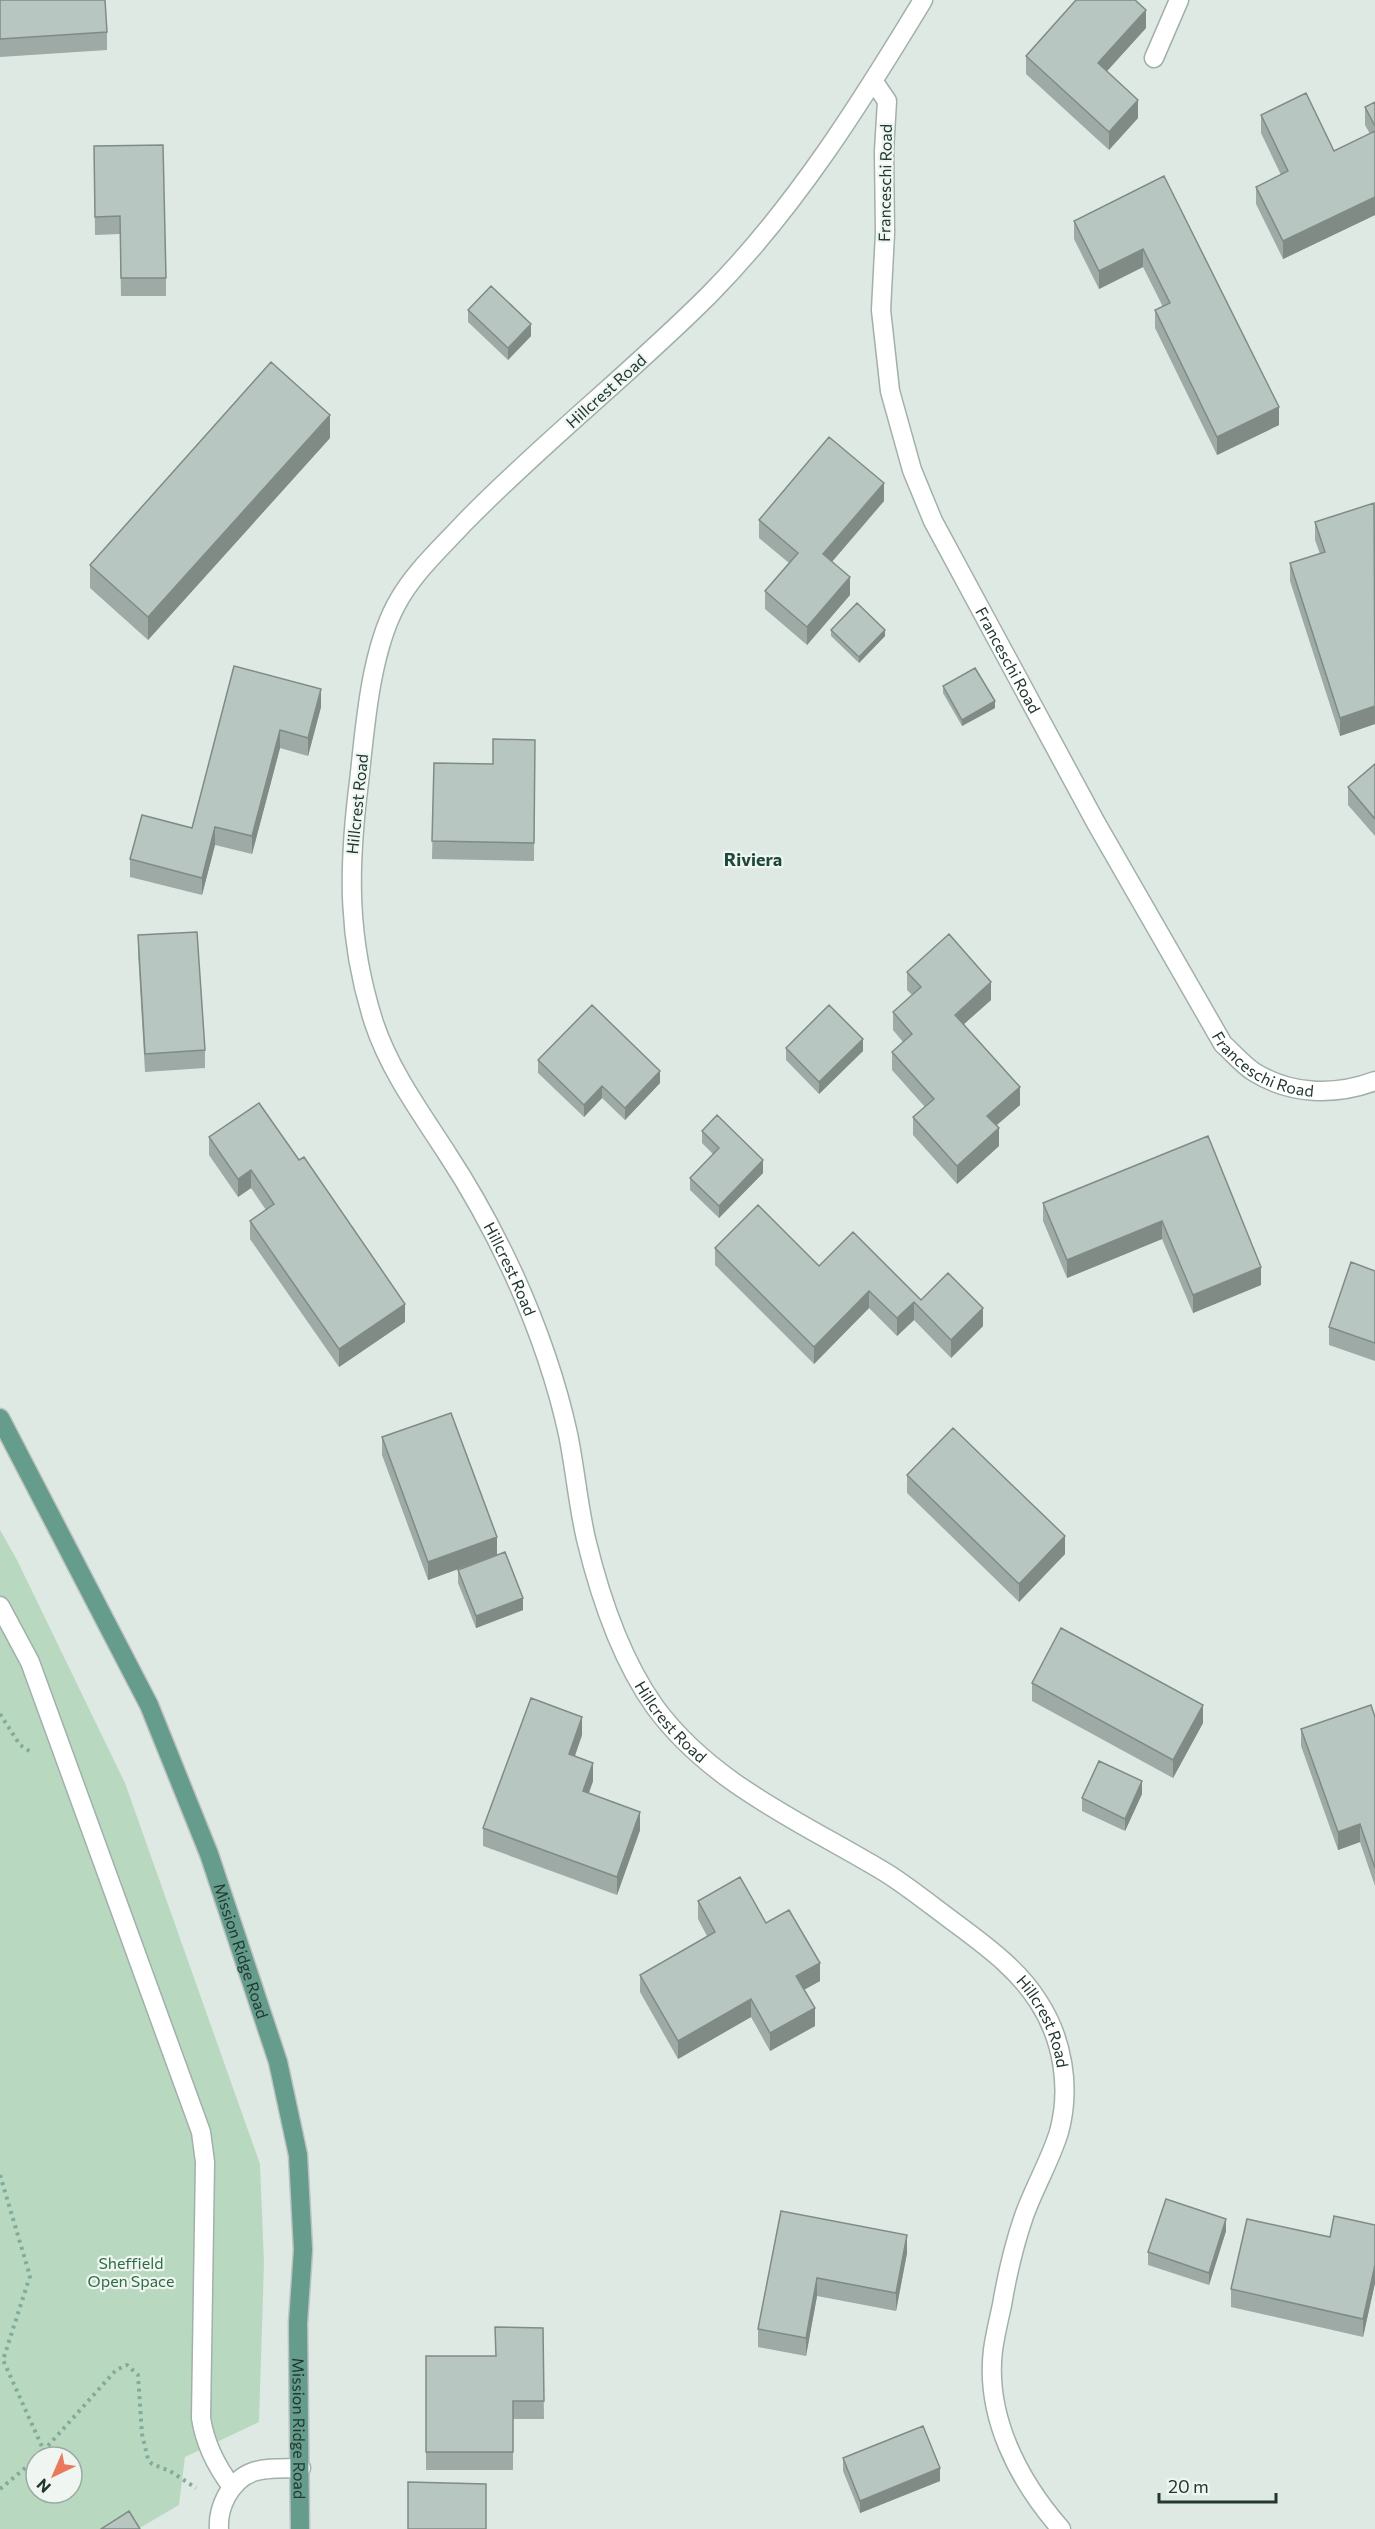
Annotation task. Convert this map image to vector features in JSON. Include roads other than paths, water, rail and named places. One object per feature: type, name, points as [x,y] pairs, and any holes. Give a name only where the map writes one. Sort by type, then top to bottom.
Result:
[{"type":"main road","name":"Mission Ridge Road","points":[[0,1418],[149,1705],[209,1854],[278,2062],[298,2155],[303,2250],[298,2323],[300,2529]]},
{"type":"street","name":"Hillcrest Road","points":[[923,0],[874,82],[785,209],[713,291],[634,366],[512,475],[418,571],[397,603],[382,639],[366,717],[351,845],[351,914],[360,971],[375,1026],[393,1069],[464,1180],[513,1274],[551,1367],[567,1431],[586,1537],[609,1617],[633,1673],[657,1710],[686,1744],[719,1773],[895,1879],[1012,1969],[1044,2009],[1059,2042],[1065,2083],[1064,2109],[1058,2135],[1024,2217],[1008,2273],[992,2353],[993,2391],[1000,2428],[1015,2462],[1047,2513],[1061,2529]]},
{"type":"street","points":[[1154,58],[1179,0]]},
{"type":"street","name":"Franceschi Road","points":[[874,82],[887,101],[881,310],[890,391],[912,471],[933,521],[1096,823],[1223,1044],[1253,1072],[1291,1088],[1311,1092],[1352,1089],[1375,1081]]},
{"type":"street","points":[[0,1606],[30,1662],[201,2132],[205,2162],[201,2418],[203,2432],[228,2494]]},
{"type":"street","points":[[219,2529],[219,2512],[228,2494],[243,2475],[255,2470],[301,2468]]},
{"type":"district","name":"Riviera","points":[[753,860]]},
{"type":"park label","name":"Sheffield Open Space","points":[[131,2272]]}]
